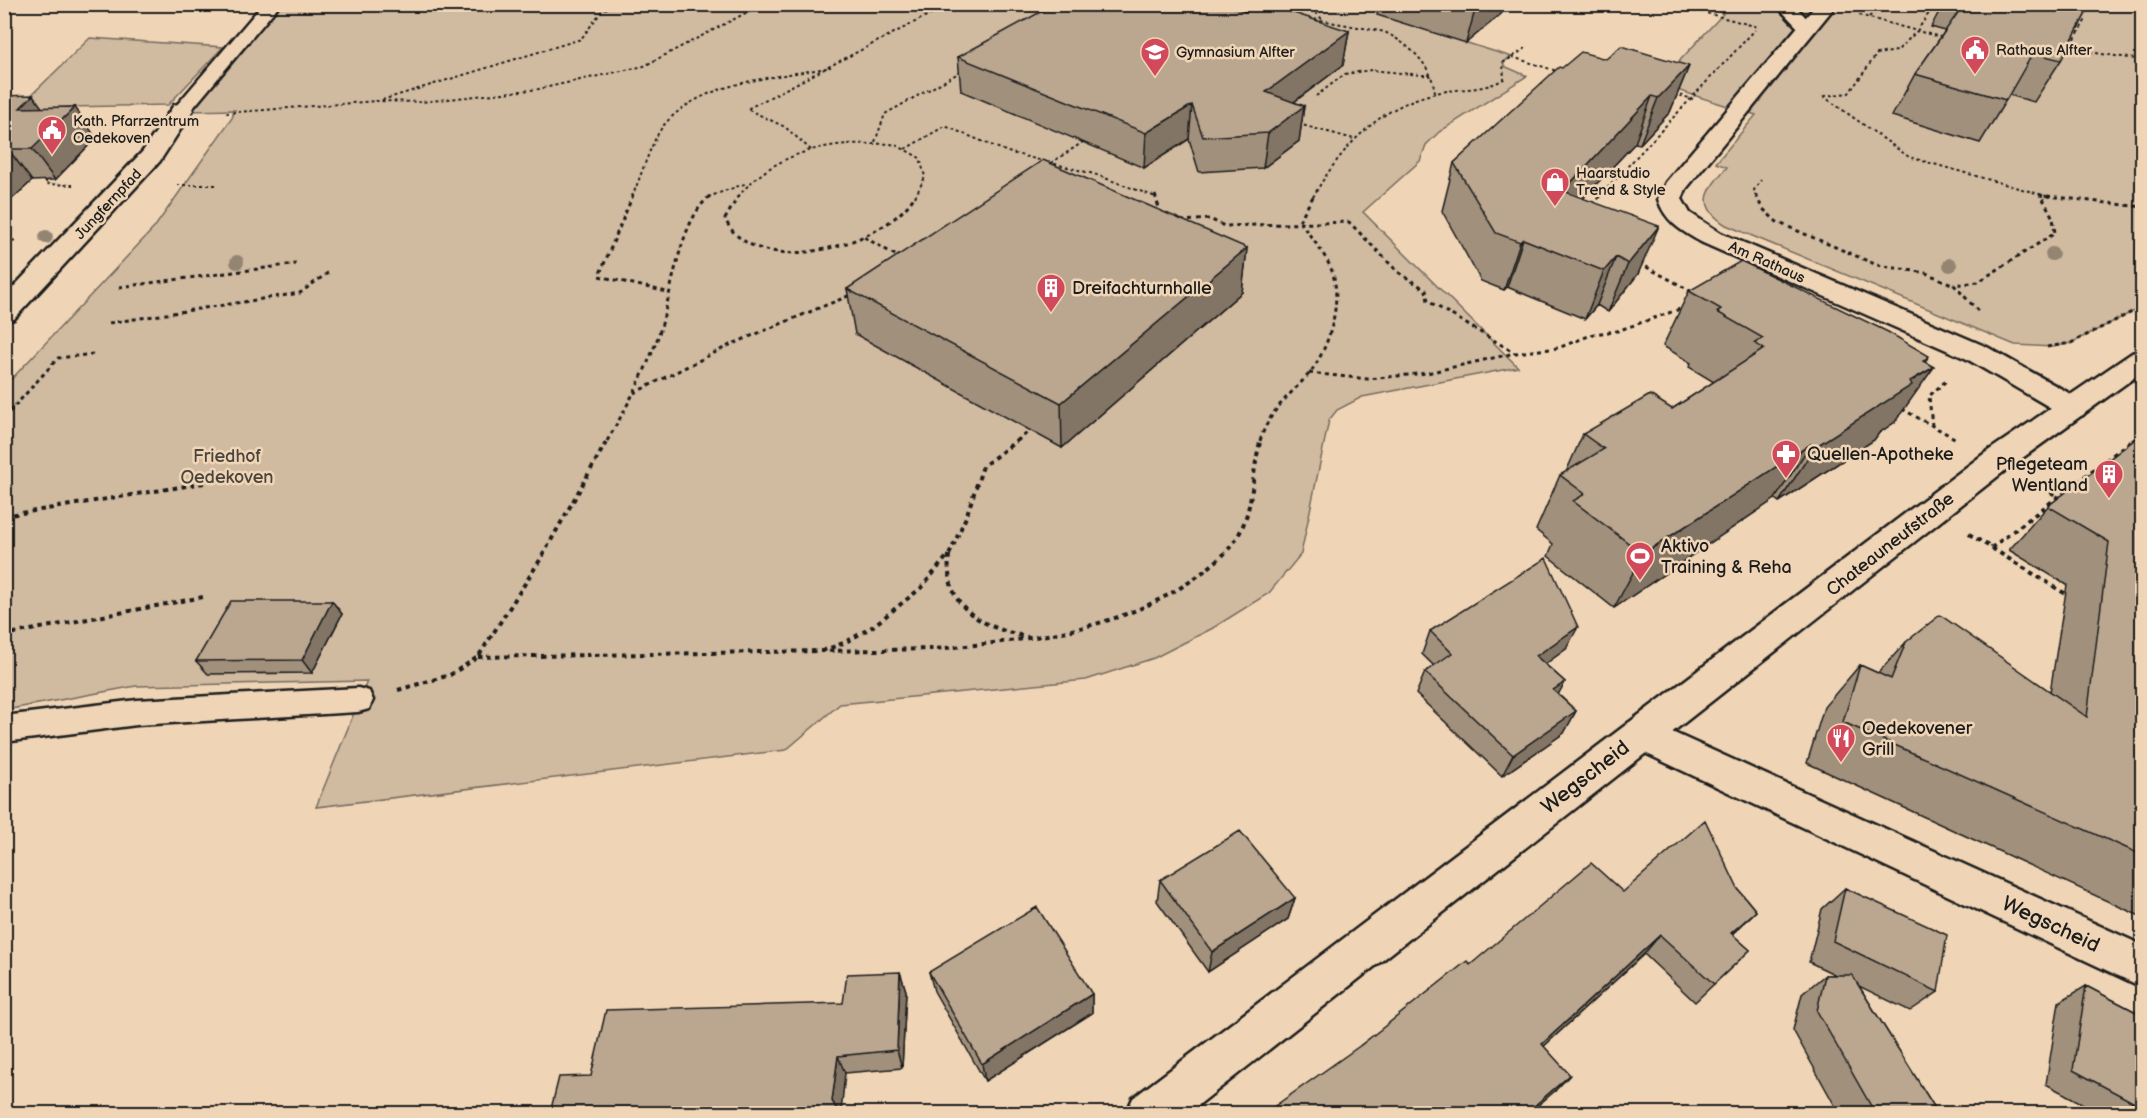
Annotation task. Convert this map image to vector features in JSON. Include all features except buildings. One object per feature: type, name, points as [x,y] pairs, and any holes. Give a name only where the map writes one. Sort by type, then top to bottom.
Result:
[{"type":"street","name":"Am Rathaus","points":[[1828,4],[1675,187],[1670,198],[1677,216],[1691,228],[1712,238],[1977,353],[2073,408]]},
{"type":"street","name":"Jungfernpfad","points":[[4,313],[152,156],[179,113]]},
{"type":"street","name":"Chateauneufstraße","points":[[1641,734],[1996,461],[2142,359]]},
{"type":"street","name":"Wegscheid","points":[[1149,1113],[1641,734],[2142,966]]},
{"type":"lane","name":"Jungfernpfad","points":[[179,113],[272,4]]},
{"type":"lane","points":[[1784,4],[1808,28]]},
{"type":"lane","points":[[4,729],[67,718],[155,710],[358,700]]},
{"type":"path","points":[[377,101],[581,39],[607,4]]},
{"type":"path","points":[[604,9],[614,4]]},
{"type":"path","points":[[179,113],[377,101],[422,102],[539,89],[644,66],[764,4]]},
{"type":"path","points":[[811,150],[785,127],[747,110],[950,4]]},
{"type":"path","points":[[1307,4],[1322,20]]},
{"type":"path","points":[[1884,4],[1869,18],[1951,40]]},
{"type":"path","points":[[1935,4],[1917,31],[1897,51],[1877,54],[1848,93],[1823,96],[1909,157],[2042,196],[2142,207]]},
{"type":"path","points":[[1668,92],[1691,99],[1757,27],[1684,6]]},
{"type":"path","points":[[2079,15],[2085,21],[2069,49],[2142,60]]},
{"type":"path","points":[[1294,16],[1385,32],[1398,38],[1433,76],[1436,93]]},
{"type":"path","points":[[1299,221],[1337,159],[1368,129],[1406,106],[1436,93],[1474,92],[1496,84],[1504,79],[1503,63],[1526,48]]},
{"type":"path","points":[[1512,57],[1569,74]]},
{"type":"path","points":[[671,293],[598,276],[662,127],[669,117],[700,98],[831,67]]},
{"type":"path","points":[[875,142],[885,114],[968,68]]},
{"type":"path","points":[[1316,96],[1345,74],[1354,72],[1371,70],[1433,76]]},
{"type":"path","points":[[1291,123],[1355,140]]},
{"type":"path","points":[[905,149],[945,126],[1008,152],[1094,174],[1155,195],[1164,222]]},
{"type":"path","points":[[844,142],[875,142],[905,149],[922,161],[925,170],[922,187],[918,196],[900,215],[864,237],[838,247],[804,254],[768,252],[738,241],[730,232],[725,219],[734,198],[747,183],[772,166],[811,150],[844,142]]},
{"type":"path","points":[[1042,170],[1083,142]]},
{"type":"path","points":[[1761,180],[1754,190],[1755,197],[1766,213],[1777,222],[1877,265],[1926,273],[1954,285],[1998,333],[1929,396],[1932,426]]},
{"type":"path","points":[[358,700],[434,682],[466,668],[478,657],[540,561],[634,393],[656,344],[691,218],[709,196],[747,183]]},
{"type":"path","points":[[1954,285],[1978,282],[2055,233],[2052,218],[2042,196]]},
{"type":"path","points":[[1175,222],[1210,219],[1224,226],[1299,221],[1349,222],[1398,272],[1426,290],[1428,301],[1515,353]]},
{"type":"path","points":[[478,657],[930,650],[985,645],[1111,619],[1182,591],[1221,559],[1235,543],[1252,507],[1263,432],[1268,418],[1275,407],[1310,373],[1327,344],[1336,281],[1331,268],[1299,221]]},
{"type":"path","points":[[864,237],[906,261]]},
{"type":"path","points":[[119,287],[296,264]]},
{"type":"path","points":[[109,323],[300,292],[329,272]]},
{"type":"path","points":[[634,393],[732,344],[855,294]]},
{"type":"path","points":[[2045,347],[2071,343],[2142,307]]},
{"type":"path","points":[[1310,373],[1355,379],[1401,377],[1515,353],[1558,348],[1594,334],[1617,331],[1684,308]]},
{"type":"path","points":[[4,418],[58,358],[94,354]]},
{"type":"path","points":[[1901,408],[1996,461]]},
{"type":"path","points":[[1031,430],[983,466],[946,569],[948,588],[957,601],[989,625],[1011,634],[1032,637]]},
{"type":"path","points":[[1991,548],[2142,433]]},
{"type":"path","points":[[4,516],[204,483]]},
{"type":"path","points":[[1932,512],[2072,598]]},
{"type":"path","points":[[818,652],[846,642],[872,627],[921,588],[950,554]]},
{"type":"path","points":[[4,634],[203,597]]},
{"type":"green space","name":"Friedhof Oedekoven","points":[[280,5],[1392,5],[1378,15],[1512,57],[1503,62],[1504,66],[1527,76],[1439,132],[1426,145],[1420,161],[1363,212],[1518,367],[1362,397],[1337,410],[1329,420],[1301,554],[1269,593],[1213,628],[1154,658],[1086,680],[840,704],[786,750],[316,807],[367,681],[136,686],[5,710],[4,387],[154,228],[232,118],[235,110],[189,111]]},
{"type":"green space","points":[[1706,5],[2142,5],[2142,307],[2071,343],[2053,347],[2015,345],[1726,225],[1716,218],[1707,204],[1710,190],[1727,167],[1716,163],[1756,115],[1658,84],[1723,14]]},
{"type":"green space","points":[[90,38],[223,47],[168,105],[18,108]]},
{"type":"place","name":"Rathaus Alfter","points":[[1975,76]]},
{"type":"place","name":"Gymnasium Alfter","points":[[1155,78]]},
{"type":"place","name":"Kath. Pfarrzentrum Oedekoven","points":[[52,156]]},
{"type":"place","name":"Haarstudio Trend & Style","points":[[1555,208]]},
{"type":"place","name":"Dreifachturnhalle","points":[[1051,314]]},
{"type":"place","name":"Quellen-Apotheke","points":[[1786,480]]},
{"type":"place","name":"Pflegeteam Wentland","points":[[2109,500]]},
{"type":"place","name":"Aktivo Training & Reha","points":[[1640,582]]},
{"type":"place","name":"Oedekovener Grill","points":[[1841,764]]}]
